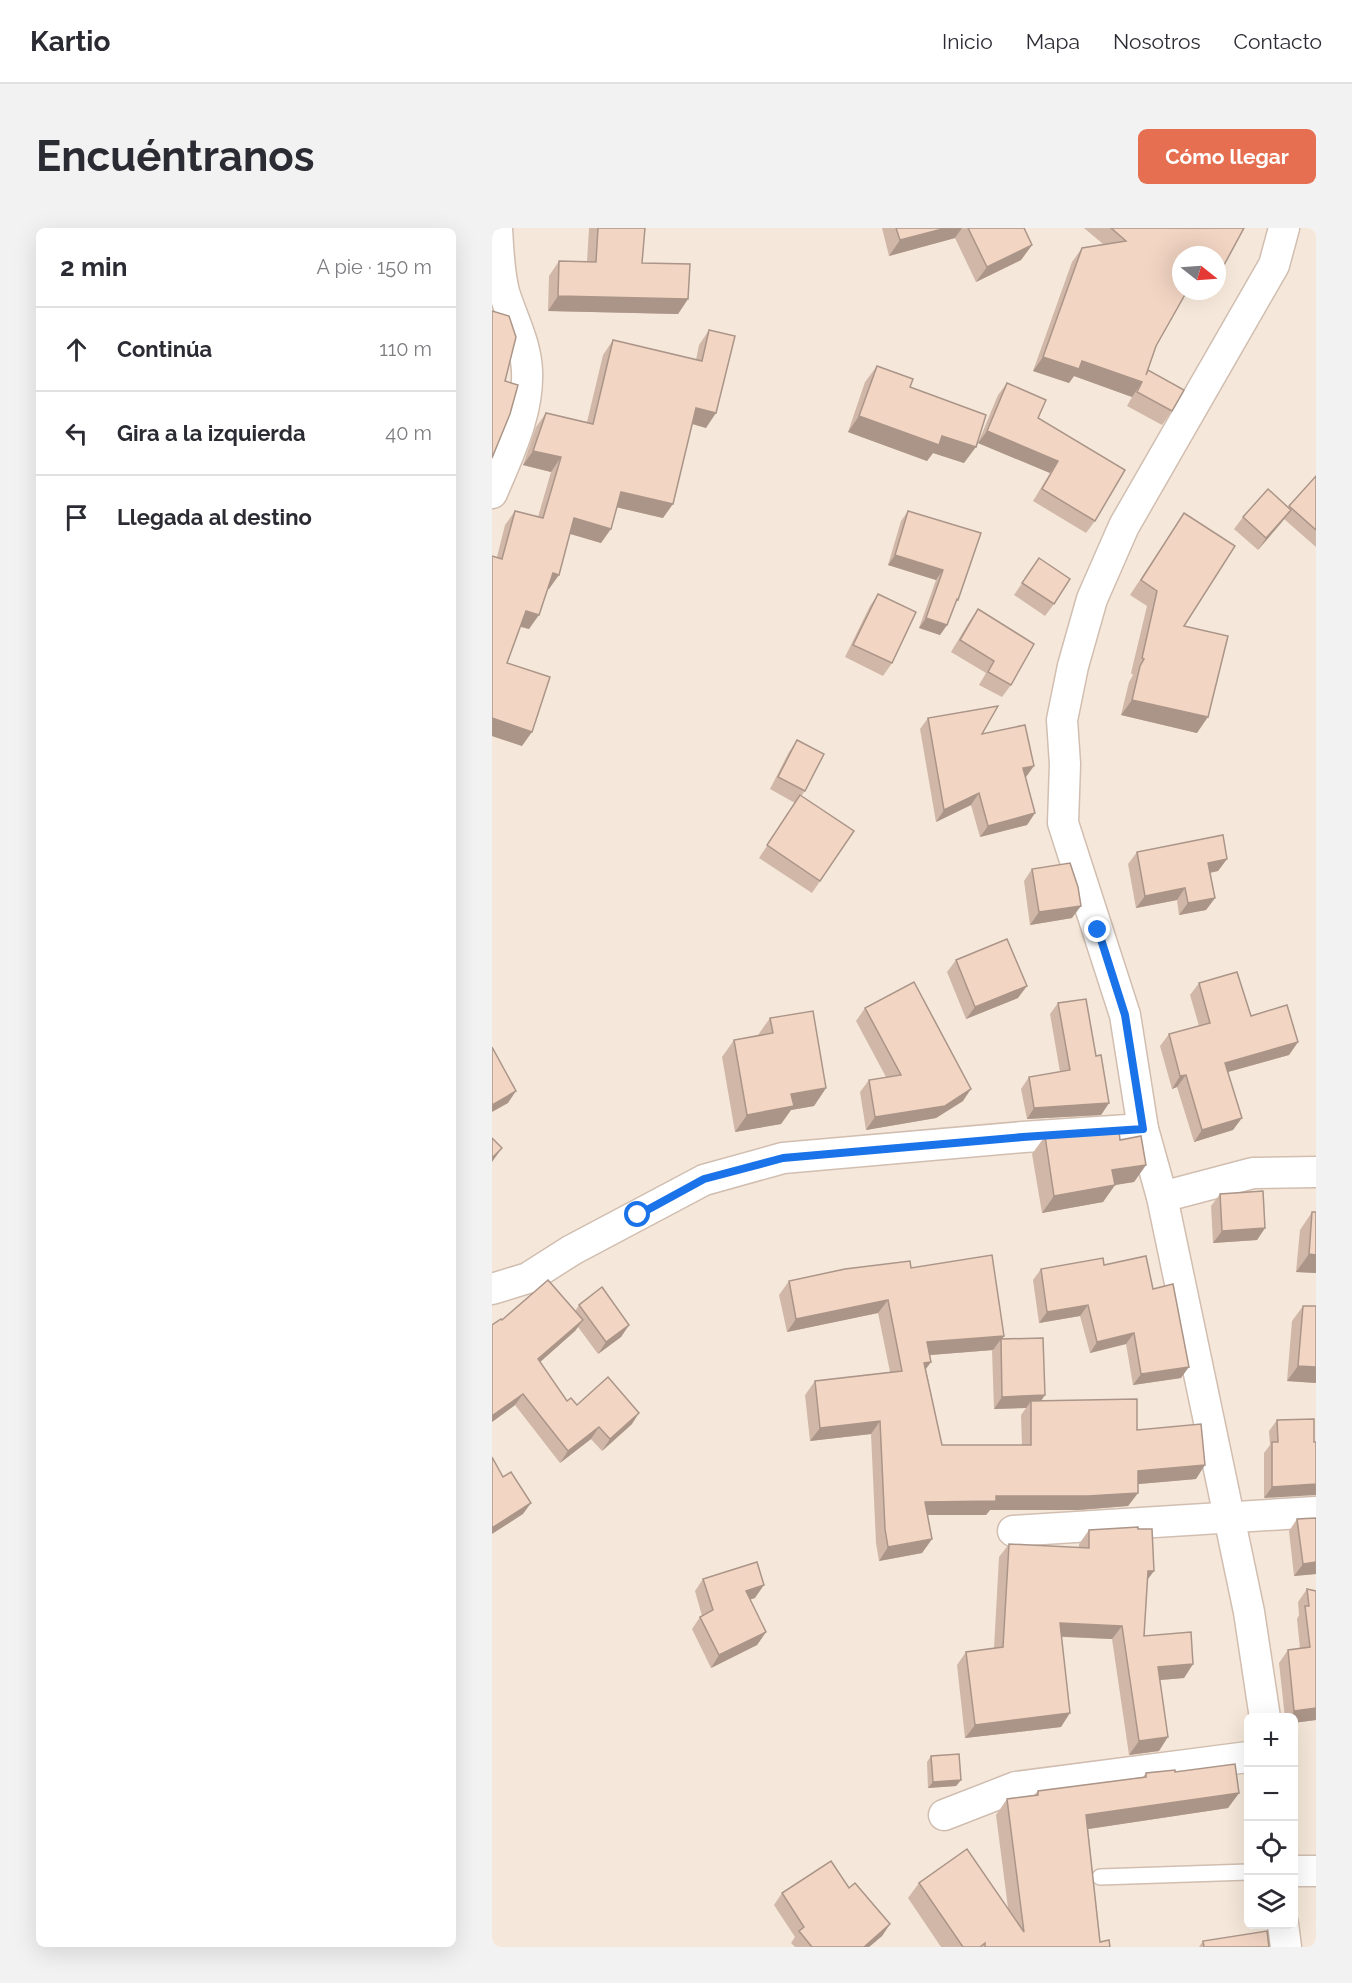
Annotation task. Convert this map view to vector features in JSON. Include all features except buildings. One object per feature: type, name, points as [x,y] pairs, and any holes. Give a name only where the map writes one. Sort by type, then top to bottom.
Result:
[{"type":"street","points":[[492,493],[512,444],[526,400],[527,370],[520,334],[504,290],[497,228]]},
{"type":"street","points":[[1264,1713],[1249,1612],[1162,1197],[1143,1129],[1125,1015],[1063,823],[1065,764],[1062,720],[1073,666],[1092,599],[1124,526],[1274,265],[1284,228]]},
{"type":"street","points":[[492,1289],[528,1278],[572,1250],[704,1179],[783,1158],[1143,1129]]},
{"type":"street","points":[[1162,1197],[1253,1173],[1316,1172]]},
{"type":"street","points":[[1014,1531],[1316,1512]]},
{"type":"street","points":[[944,1815],[1016,1787],[1244,1758]]},
{"type":"street","points":[[1298,1871],[1316,1871]]},
{"type":"street","points":[[1284,1929],[1286,1947]]},
{"type":"lane","points":[[1100,1877],[1244,1872]]},
{"type":"shaded area","points":[[492,228],[1316,228],[1316,1947],[492,1947]]},
{"type":"route","points":[[638,1215],[704,1179],[783,1158],[1143,1129],[1125,1015],[1098,930]]}]
